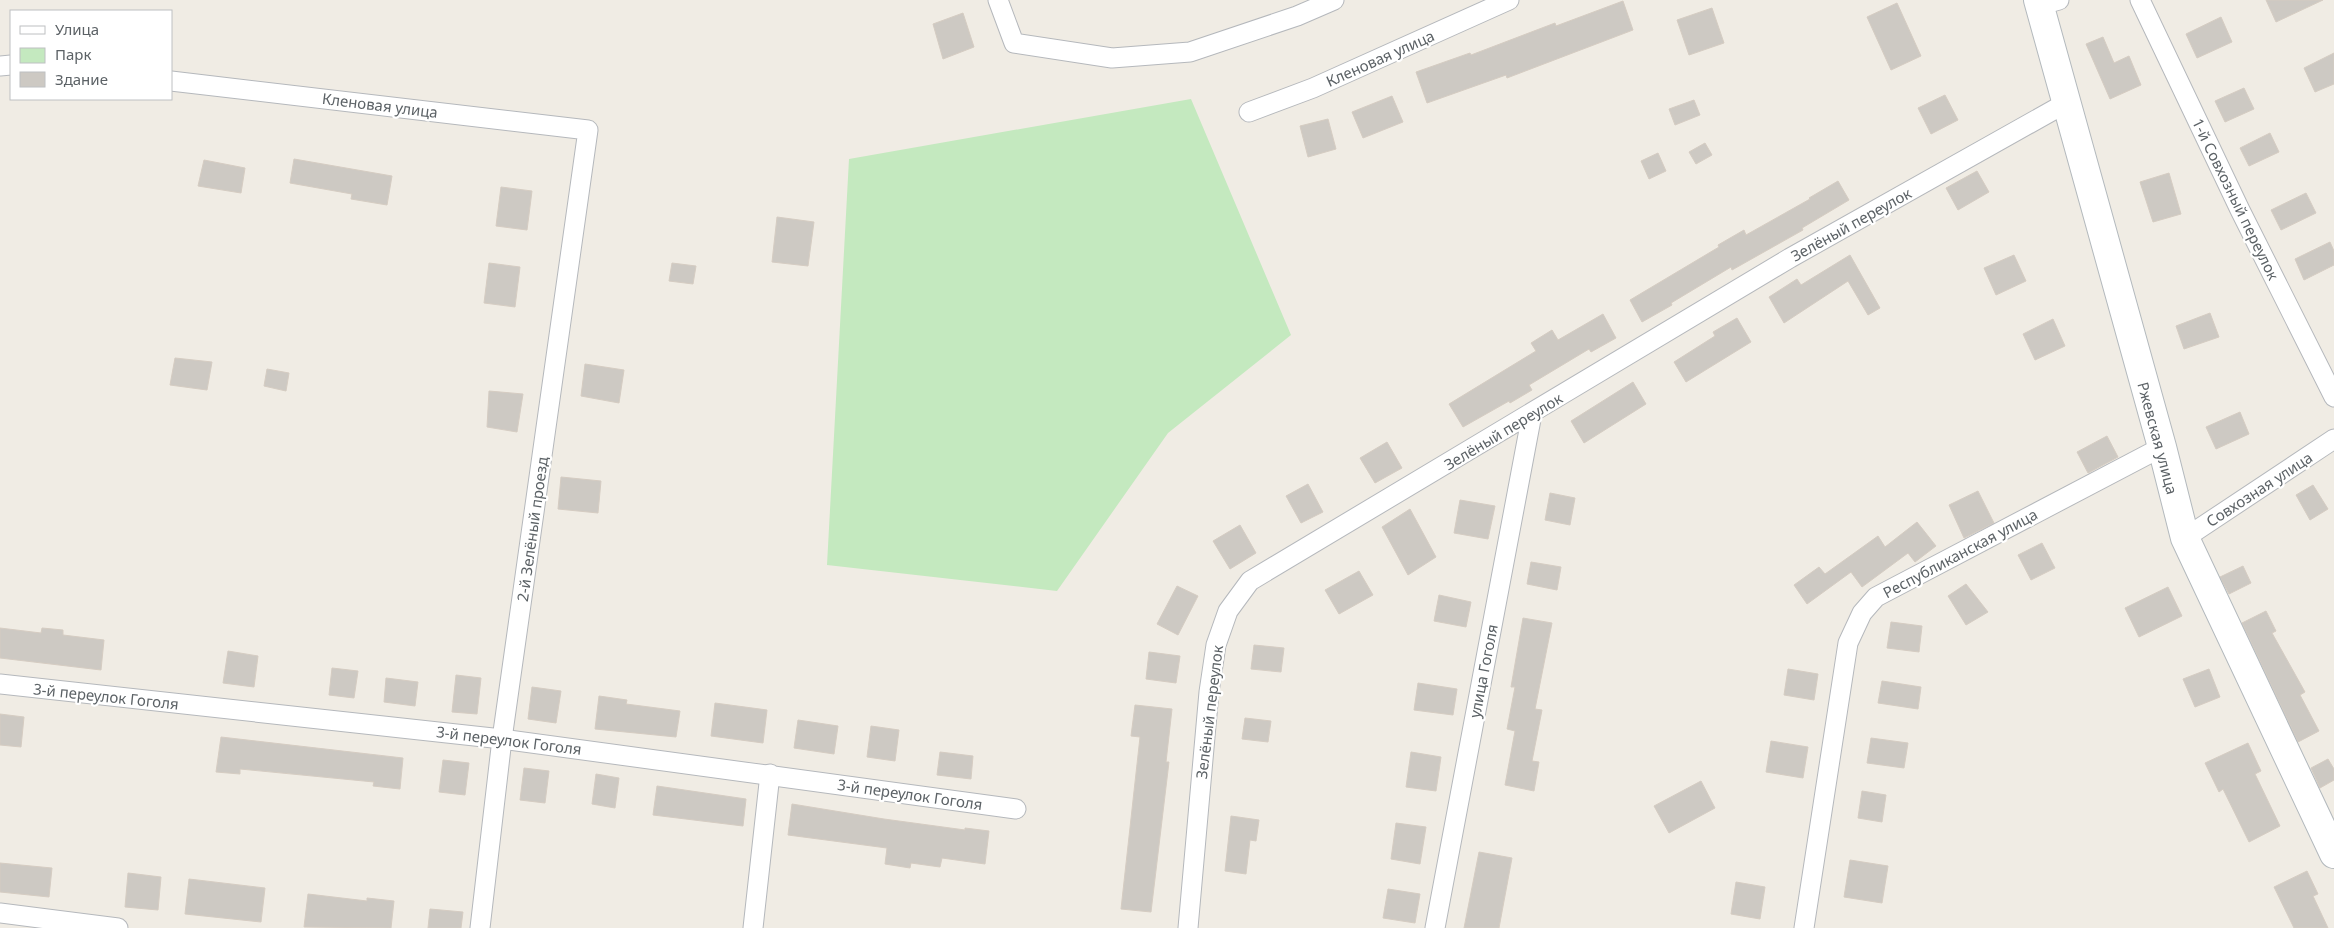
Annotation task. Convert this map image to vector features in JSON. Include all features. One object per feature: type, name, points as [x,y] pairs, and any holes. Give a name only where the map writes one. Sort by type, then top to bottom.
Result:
[{"type":"main road","name":"Ржевская улица","points":[[2046,2],[2066,103],[2162,447],[2185,538],[2334,854]]},
{"type":"street","points":[[998,0],[1014,43],[1112,58],[1190,52],[1294,8],[1334,0]]},
{"type":"street","name":"Кленовая улица","points":[[1249,112],[1313,88],[1509,0]]},
{"type":"street","name":"1-й Совхозный переулок","points":[[2140,0],[2240,210],[2334,397]]},
{"type":"street","name":"Кленовая улица","points":[[172,81],[588,130]]},
{"type":"street","name":"Зелёный переулок","points":[[1188,928],[1208,692],[1214,654],[1220,627],[1238,595],[1250,582],[1790,258],[2066,103]]},
{"type":"street","name":"2-й Зелёный проезд","points":[[480,928],[502,739],[588,130]]},
{"type":"street","name":"улица Гоголя","points":[[1435,928],[1532,414]]},
{"type":"street","name":"Совхозная улица","points":[[2185,538],[2334,439]]},
{"type":"street","name":"Республиканская улица","points":[[1804,928],[1848,643],[1862,613],[1876,597],[2162,447]]},
{"type":"street","name":"3-й переулок Гоголя","points":[[0,684],[502,739],[1016,809]]},
{"type":"street","points":[[753,928],[770,774]]},
{"type":"street","points":[[0,913],[118,928]]},
{"type":"green space","points":[[1191,99],[1291,335],[1168,433],[1057,591],[827,565],[849,159]]},
{"type":"building","points":[[2266,0],[2323,0],[2276,22]]},
{"type":"building","points":[[1623,1],[1633,30],[1507,78],[1506,75],[1427,103],[1416,72],[1470,53],[1471,55],[1555,23],[1556,26]]},
{"type":"building","points":[[1897,3],[1921,56],[1891,70],[1867,17]]},
{"type":"building","points":[[1712,8],[1724,43],[1689,55],[1677,20]]},
{"type":"building","points":[[963,13],[974,47],[943,59],[933,24]]},
{"type":"building","points":[[2221,17],[2232,42],[2197,58],[2186,34]]},
{"type":"building","points":[[2103,37],[2114,63],[2129,56],[2141,85],[2110,99],[2086,44]]},
{"type":"building","points":[[2334,53],[2334,84],[2315,92],[2304,68]]},
{"type":"building","points":[[2244,88],[2254,109],[2225,122],[2215,101]]},
{"type":"building","points":[[1945,95],[1958,120],[1931,134],[1918,108]]},
{"type":"building","points":[[1392,96],[1403,122],[1363,138],[1352,112]]},
{"type":"building","points":[[1694,100],[1700,115],[1675,125],[1669,109]]},
{"type":"building","points":[[1328,119],[1336,149],[1308,157],[1300,126]]},
{"type":"building","points":[[2270,133],[2279,152],[2249,166],[2240,148]]},
{"type":"building","points":[[1705,143],[1712,155],[1696,164],[1689,152]]},
{"type":"building","points":[[1658,153],[1666,171],[1649,179],[1641,161]]},
{"type":"building","points":[[294,159],[392,176],[387,205],[351,199],[352,194],[290,183]]},
{"type":"building","points":[[204,160],[245,168],[241,193],[198,186]]},
{"type":"building","points":[[1977,171],[1989,192],[1958,210],[1946,188]]},
{"type":"building","points":[[2169,173],[2181,214],[2153,222],[2140,182]]},
{"type":"building","points":[[1838,181],[1849,200],[1802,228],[1803,230],[1732,270],[1731,267],[1642,322],[1630,300],[1744,230],[1746,235]]},
{"type":"building","points":[[501,187],[532,191],[527,230],[496,226]]},
{"type":"building","points":[[2306,193],[2316,213],[2281,230],[2271,210]]},
{"type":"building","points":[[777,217],[814,222],[808,266],[772,262]]},
{"type":"building","points":[[2330,242],[2334,251],[2334,265],[2304,280],[2295,259]]},
{"type":"building","points":[[1850,255],[1880,308],[1868,315],[1848,281],[1784,323],[1769,297],[1797,279],[1801,285]]},
{"type":"building","points":[[2014,255],[2026,281],[1996,295],[1984,268]]},
{"type":"building","points":[[489,263],[520,267],[515,307],[484,303]]},
{"type":"building","points":[[672,263],[696,266],[693,284],[669,281]]},
{"type":"building","points":[[2210,313],[2219,337],[2184,349],[2176,326]]},
{"type":"building","points":[[1603,314],[1616,338],[1591,352],[1589,349],[1529,385],[1532,390],[1463,427],[1449,404],[1536,351],[1531,343],[1552,330],[1558,340]]},
{"type":"building","points":[[1737,318],[1751,342],[1686,382],[1674,362],[1715,336],[1713,332]]},
{"type":"building","points":[[2053,319],[2065,346],[2035,360],[2023,334]]},
{"type":"building","points":[[175,358],[212,362],[207,390],[170,385]]},
{"type":"building","points":[[585,364],[624,370],[619,403],[581,396]]},
{"type":"building","points":[[267,369],[289,373],[286,391],[264,386]]},
{"type":"building","points":[[1633,382],[1646,404],[1584,443],[1571,421]]},
{"type":"building","points":[[489,391],[523,394],[517,432],[487,427]]},
{"type":"building","points":[[2240,412],[2249,434],[2216,449],[2206,427]]},
{"type":"building","points":[[2107,436],[2118,457],[2088,473],[2077,452]]},
{"type":"building","points":[[1387,442],[1402,468],[1375,483],[1360,458]]},
{"type":"building","points":[[561,477],[601,481],[598,513],[558,509]]},
{"type":"building","points":[[1308,484],[1323,512],[1301,523],[1286,496]]},
{"type":"building","points":[[2313,485],[2328,509],[2310,520],[2296,495]]},
{"type":"building","points":[[1978,491],[1994,523],[1964,538],[1949,505]]},
{"type":"building","points":[[1550,493],[1575,498],[1570,525],[1545,520]]},
{"type":"building","points":[[1460,500],[1495,506],[1488,539],[1454,533]]},
{"type":"building","points":[[1410,509],[1436,557],[1408,575],[1382,527]]},
{"type":"building","points":[[1917,522],[1936,546],[1915,562],[1908,553],[1862,587],[1851,572],[1807,604],[1794,585],[1819,567],[1825,574],[1878,536],[1885,547]]},
{"type":"building","points":[[1240,525],[1256,553],[1230,569],[1213,541]]},
{"type":"building","points":[[2042,543],[2055,568],[2031,580],[2018,555]]},
{"type":"building","points":[[1531,562],[1561,567],[1557,590],[1527,584]]},
{"type":"building","points":[[2243,566],[2251,583],[2229,594],[2220,577]]},
{"type":"building","points":[[1359,571],[1373,595],[1339,614],[1325,590]]},
{"type":"building","points":[[1966,584],[1988,612],[1966,625],[1948,596]]},
{"type":"building","points":[[1177,586],[1198,596],[1178,635],[1157,624]]},
{"type":"building","points":[[2168,587],[2182,616],[2139,637],[2125,608]]},
{"type":"building","points":[[1439,595],[1471,602],[1466,627],[1434,621]]},
{"type":"building","points":[[2266,611],[2276,631],[2272,633],[2305,692],[2300,695],[2319,731],[2298,742],[2242,623]]},
{"type":"building","points":[[1523,618],[1552,623],[1535,709],[1542,710],[1532,761],[1539,762],[1534,791],[1505,785],[1515,731],[1507,729],[1515,687],[1511,687]]},
{"type":"building","points":[[1891,622],[1922,626],[1919,652],[1887,648]]},
{"type":"building","points":[[0,628],[41,633],[42,628],[63,630],[63,635],[104,640],[101,670],[0,658]]},
{"type":"building","points":[[1254,645],[1284,648],[1281,672],[1251,669]]},
{"type":"building","points":[[228,651],[258,656],[254,687],[223,683]]},
{"type":"building","points":[[1149,652],[1180,656],[1176,683],[1146,679]]},
{"type":"building","points":[[332,668],[358,671],[354,698],[329,695]]},
{"type":"building","points":[[1788,669],[1818,674],[1814,700],[1784,695]]},
{"type":"building","points":[[2209,669],[2220,697],[2195,707],[2183,679]]},
{"type":"building","points":[[456,675],[481,678],[477,714],[452,712]]},
{"type":"building","points":[[386,678],[418,682],[415,706],[384,702]]},
{"type":"building","points":[[1882,681],[1921,687],[1918,709],[1878,703]]},
{"type":"building","points":[[1418,683],[1457,689],[1453,715],[1414,710]]},
{"type":"building","points":[[532,687],[561,691],[556,723],[528,719]]},
{"type":"building","points":[[599,696],[627,700],[626,704],[680,711],[676,737],[595,729]]},
{"type":"building","points":[[715,703],[767,710],[763,743],[711,736]]},
{"type":"building","points":[[1135,705],[1172,709],[1166,762],[1169,762],[1151,912],[1121,909],[1140,737],[1131,736]]},
{"type":"building","points":[[0,714],[24,717],[21,747],[0,745]]},
{"type":"building","points":[[1245,718],[1271,721],[1268,742],[1242,739]]},
{"type":"building","points":[[798,720],[838,726],[834,754],[794,748]]},
{"type":"building","points":[[871,726],[899,730],[895,761],[867,757]]},
{"type":"building","points":[[221,737],[403,758],[400,789],[373,786],[374,782],[240,769],[240,774],[216,772]]},
{"type":"building","points":[[1871,738],[1908,743],[1904,768],[1867,763]]},
{"type":"building","points":[[1771,741],[1808,747],[1803,778],[1766,772]]},
{"type":"building","points":[[2248,743],[2261,771],[2255,774],[2280,826],[2249,842],[2223,789],[2219,792],[2205,763]]},
{"type":"building","points":[[940,752],[973,756],[971,779],[937,775]]},
{"type":"building","points":[[1411,752],[1441,757],[1436,791],[1406,787]]},
{"type":"building","points":[[2328,759],[2334,769],[2334,780],[2320,788],[2311,768]]},
{"type":"building","points":[[443,760],[469,763],[465,795],[439,792]]},
{"type":"building","points":[[524,768],[549,771],[545,803],[520,800]]},
{"type":"building","points":[[596,774],[619,778],[615,808],[592,804]]},
{"type":"building","points":[[1701,781],[1715,808],[1669,833],[1654,806]]},
{"type":"building","points":[[657,786],[746,799],[743,826],[653,815]]},
{"type":"building","points":[[1862,791],[1886,795],[1882,822],[1858,818]]},
{"type":"building","points":[[792,804],[884,819],[965,830],[965,828],[989,831],[985,864],[942,858],[940,867],[911,863],[910,868],[885,864],[887,848],[788,835]]},
{"type":"building","points":[[1231,816],[1259,820],[1256,841],[1250,840],[1246,874],[1225,871]]},
{"type":"building","points":[[1396,823],[1426,827],[1420,864],[1391,859]]},
{"type":"building","points":[[1479,852],[1512,858],[1499,928],[1464,928]]},
{"type":"building","points":[[1850,860],[1888,866],[1882,903],[1844,897]]},
{"type":"building","points":[[0,863],[52,868],[49,897],[0,892]]},
{"type":"building","points":[[2307,871],[2318,894],[2313,896],[2328,928],[2294,928],[2274,887]]},
{"type":"building","points":[[128,873],[161,877],[158,910],[125,907]]},
{"type":"building","points":[[189,879],[265,888],[261,922],[185,914]]},
{"type":"building","points":[[1736,882],[1765,887],[1760,919],[1731,914]]},
{"type":"building","points":[[1388,889],[1420,894],[1415,923],[1383,918]]},
{"type":"building","points":[[308,894],[367,901],[367,898],[394,901],[391,928],[304,927]]},
{"type":"building","points":[[430,909],[463,912],[461,928],[428,928]]}]
